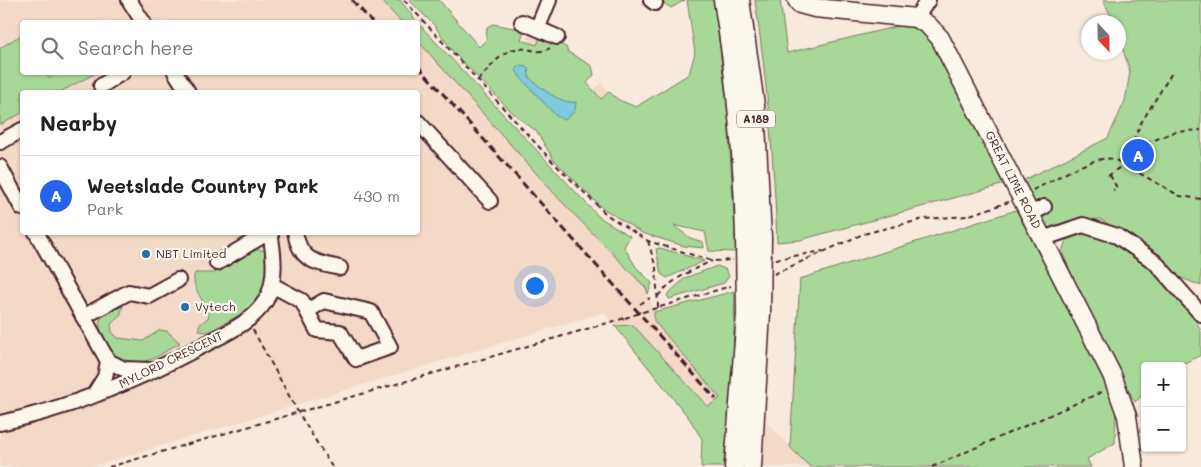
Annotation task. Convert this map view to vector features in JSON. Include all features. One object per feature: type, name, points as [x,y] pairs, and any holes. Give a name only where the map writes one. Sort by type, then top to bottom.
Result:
[{"type":"main road","name":"A189","points":[[723,0],[738,106],[743,175],[753,237]]},
{"type":"main road","name":"A189","points":[[740,0],[755,105],[752,467]]},
{"type":"main road","points":[[797,0],[800,4],[815,8],[916,18]]},
{"type":"main road","name":"GREAT LIME ROAD","points":[[916,18],[928,25],[940,38],[1021,197],[1037,210],[1042,239],[1116,386],[1130,429],[1134,467]]},
{"type":"main road","name":"A189","points":[[734,467],[754,314]]},
{"type":"street","points":[[525,38],[530,25],[549,0]]},
{"type":"street","points":[[916,18],[928,0]]},
{"type":"street","points":[[136,2],[143,20]]},
{"type":"street","points":[[530,25],[557,37]]},
{"type":"street","points":[[101,86],[118,75]]},
{"type":"street","points":[[177,75],[187,90]]},
{"type":"street","points":[[420,124],[490,201]]},
{"type":"street","points":[[0,142],[20,131]]},
{"type":"street","points":[[0,168],[20,204]]},
{"type":"street","points":[[0,197],[13,190]]},
{"type":"street","points":[[1042,239],[1083,224],[1117,236],[1155,262],[1201,314]]},
{"type":"street","points":[[38,235],[108,361],[124,369],[140,371],[160,368]]},
{"type":"street","points":[[217,262],[265,235]]},
{"type":"street","name":"MYLORD CRESCENT","points":[[0,423],[38,415],[93,396],[160,368],[248,320],[266,299],[272,284],[273,258],[270,235]]},
{"type":"street","points":[[295,235],[302,255],[310,260],[340,268]]},
{"type":"street","points":[[83,317],[129,292],[148,296],[178,280]]},
{"type":"street","points":[[272,284],[302,301],[307,311],[317,330],[340,332],[356,359],[390,346],[371,312],[324,301],[307,311]]},
{"type":"street","points":[[93,396],[105,377],[108,361]]},
{"type":"path","points":[[404,0],[597,207],[648,241],[712,261],[734,260]]},
{"type":"path","points":[[478,80],[510,50],[518,48],[536,52],[544,51],[551,47],[557,37]]},
{"type":"path","points":[[1114,190],[1117,188],[1109,176],[1124,164],[1141,123],[1172,71]]},
{"type":"path","points":[[1130,150],[1174,132],[1201,130]]},
{"type":"path","points":[[770,259],[826,250],[862,234],[909,221],[967,216],[1021,197],[1100,159],[1114,159],[1180,196],[1201,199]]},
{"type":"path","points":[[648,241],[656,268],[658,308]]},
{"type":"path","points":[[658,296],[672,282],[712,261]]},
{"type":"path","points":[[640,304],[650,298]]},
{"type":"path","points":[[109,467],[642,312]]},
{"type":"path","points":[[248,320],[298,412],[332,467]]},
{"type":"path","points":[[932,467],[1116,386]]},
{"type":"shaded area","points":[[0,0],[381,0],[399,20],[20,20],[20,75],[420,75],[420,43],[561,201],[646,288],[652,306],[810,467],[727,467],[702,439],[689,418],[604,312],[90,467],[0,467]]},
{"type":"shaded area","points":[[530,31],[541,35],[538,45],[526,42]]},
{"type":"shaded area","points":[[601,83],[609,92],[601,99],[593,90]]},
{"type":"green space","points":[[381,0],[400,0],[415,20],[399,20]]},
{"type":"green space","points":[[409,0],[439,0],[479,47],[486,40],[487,27],[493,24],[524,30],[521,40],[537,45],[541,35],[566,47],[568,52],[592,66],[594,75],[587,83],[601,99],[609,92],[619,100],[636,107],[689,74],[695,53],[687,0],[714,0],[728,114],[736,252],[709,251],[705,232],[673,225],[690,238],[703,242],[704,248],[684,246],[642,233],[601,207],[554,160],[536,131],[515,115],[454,53],[434,25]]},
{"type":"green space","points":[[659,0],[685,0],[671,8]]},
{"type":"green space","points":[[755,0],[780,0],[787,53],[907,24],[923,30],[932,40],[1005,184],[800,240],[777,242],[769,121]]},
{"type":"green space","points":[[1103,0],[1201,0],[1201,286],[1179,277],[1154,253],[1100,219],[1078,221],[1059,228],[1048,229],[1024,180],[1108,138],[1125,101],[1130,72],[1126,59],[1126,15],[1110,15]]},
{"type":"green space","points":[[420,25],[599,217],[630,236],[624,247],[636,267],[652,283],[648,294],[646,288],[561,201],[420,43]]},
{"type":"green space","points":[[20,36],[20,75],[47,75],[49,78],[54,75],[92,75],[64,90],[20,90],[20,114],[0,125],[0,48]]},
{"type":"green space","points":[[1016,210],[1116,402],[1115,443],[1087,459],[1091,467],[810,467],[790,447],[800,279]]},
{"type":"green space","points":[[1078,234],[1096,236],[1120,244],[1134,253],[1190,312],[1201,332],[1201,355],[1186,362],[1141,362],[1141,397],[1135,402],[1091,319],[1062,252],[1066,240]]},
{"type":"green space","points":[[660,248],[704,261],[667,278],[661,274],[656,249]]},
{"type":"green space","points":[[254,250],[266,250],[266,278],[264,289],[259,297],[245,311],[213,330],[205,332],[199,330],[199,325],[209,317],[194,283],[195,273],[214,273]]},
{"type":"green space","points":[[717,266],[725,269],[729,276],[724,283],[669,299],[667,295],[685,278]]},
{"type":"green space","points":[[735,291],[732,399],[723,467],[701,467],[702,439],[689,418],[615,326],[633,325],[708,407],[720,398],[654,321],[654,312]]},
{"type":"green space","points":[[123,306],[120,316],[111,324],[112,332],[118,338],[143,341],[160,330],[167,331],[180,343],[145,361],[125,360],[119,357],[112,351],[105,340],[100,329],[100,320],[104,315]]},
{"type":"water","points":[[517,66],[528,67],[529,77],[550,94],[563,100],[576,102],[575,111],[565,120],[556,116],[520,77],[516,70]]},
{"type":"railway","points":[[352,0],[370,20]]},
{"type":"railway","points":[[420,68],[716,399]]},
{"type":"place","name":"Weetslade Country Park","points":[[1138,155]]},
{"type":"place","name":"NBT Limited","points":[[146,254]]},
{"type":"place","name":"Vytech","points":[[185,307]]}]
